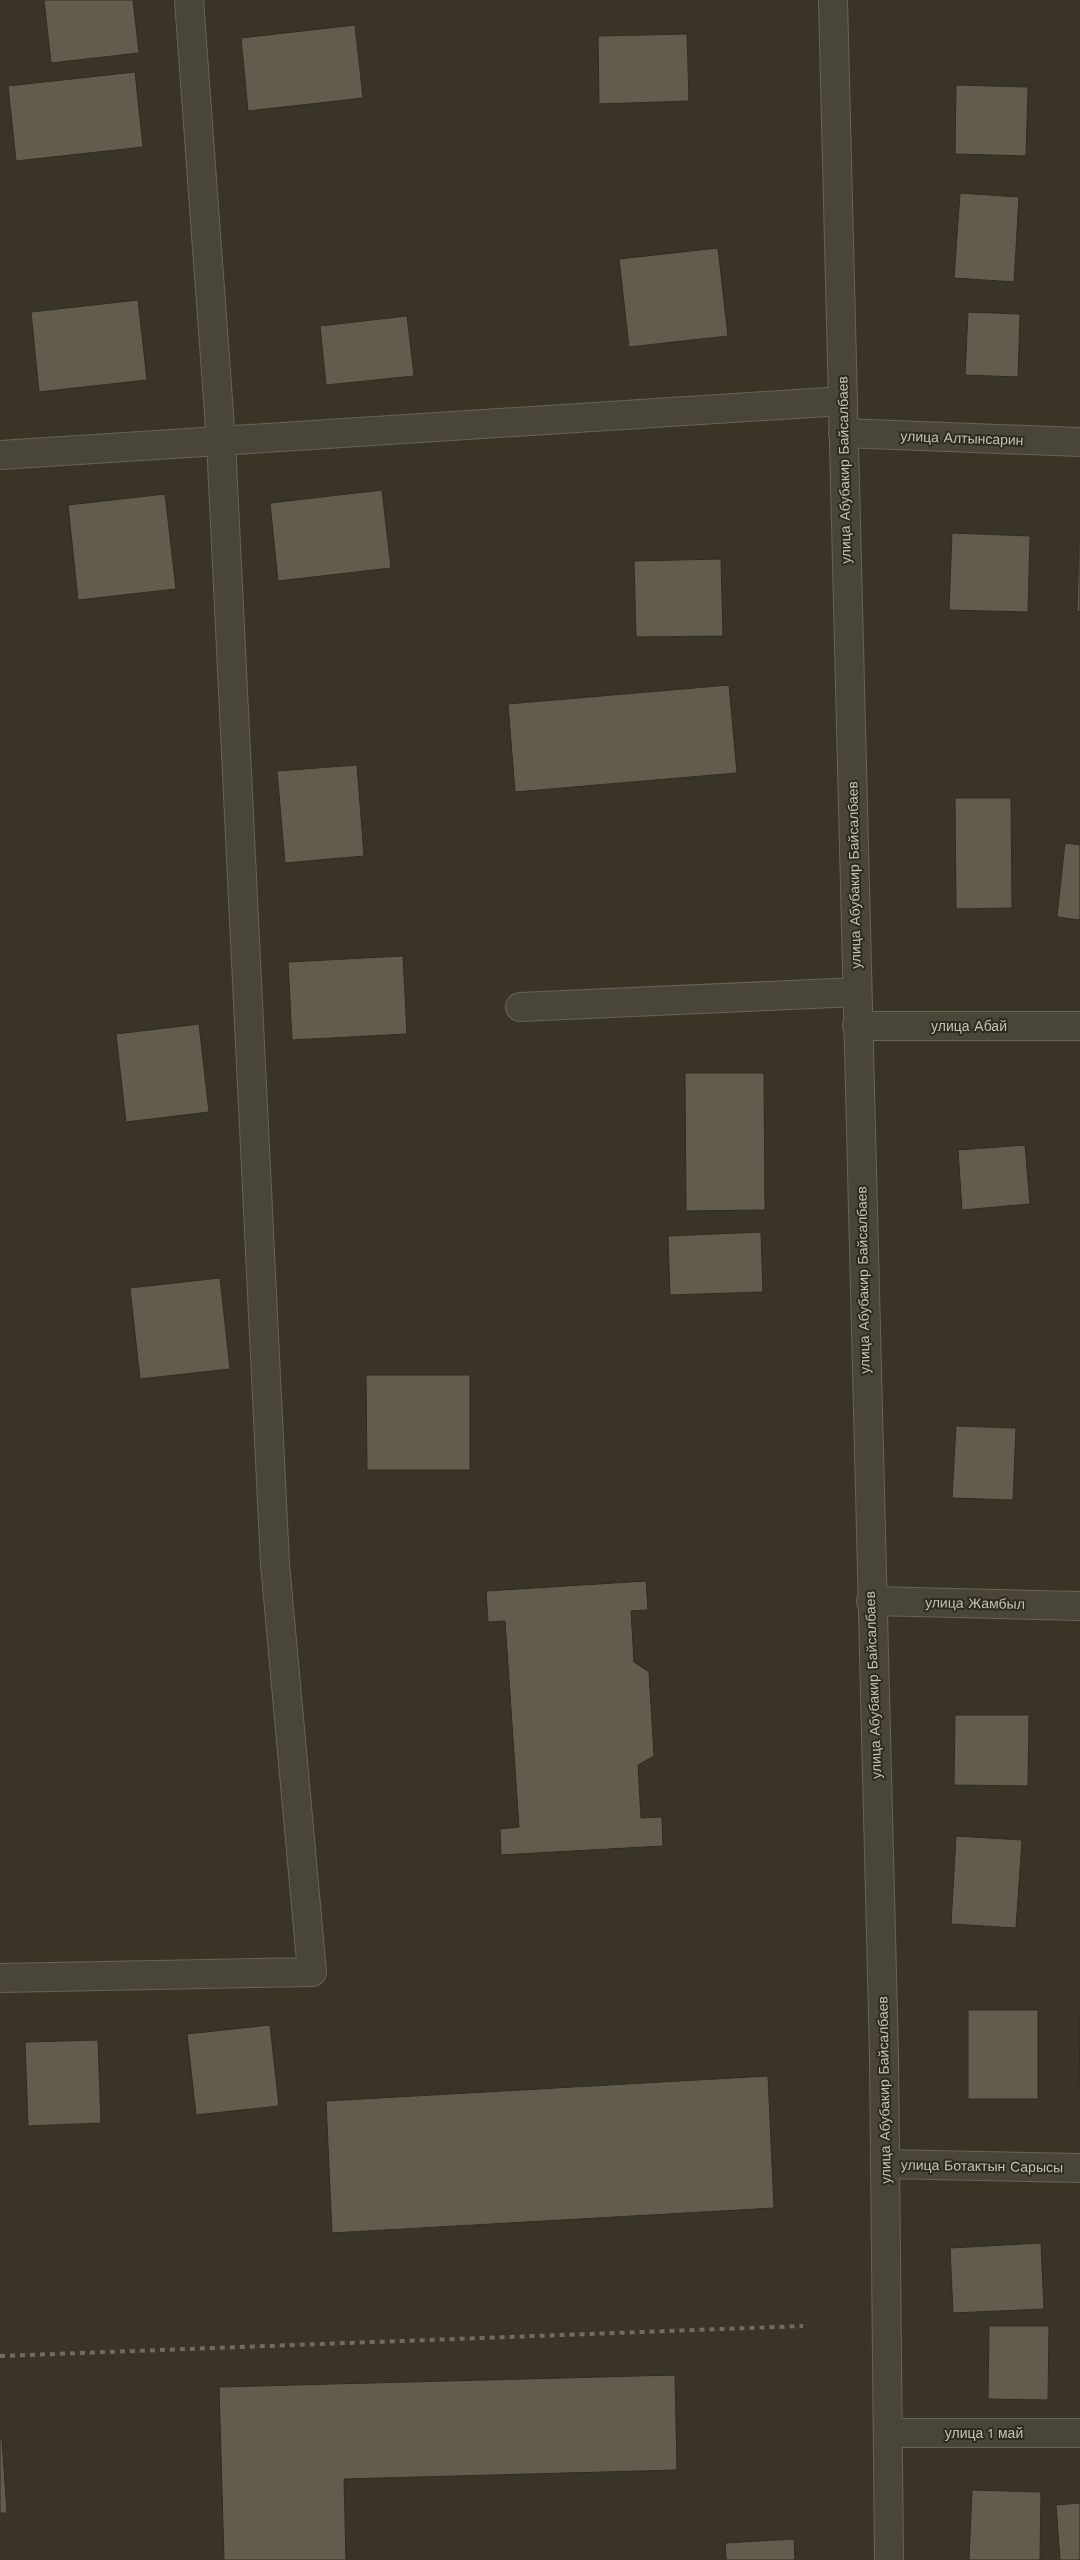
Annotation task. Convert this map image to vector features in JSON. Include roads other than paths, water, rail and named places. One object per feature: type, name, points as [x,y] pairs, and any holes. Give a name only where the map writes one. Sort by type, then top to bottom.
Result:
[{"type":"street","points":[[0,1978],[312,1972],[276,1564],[221,441],[189,0]]},
{"type":"street","name":"улица Абубакир Байсалбаев","points":[[833,0],[885,2164],[889,2560]]},
{"type":"street","points":[[0,455],[842,401]]},
{"type":"street","name":"улица Алтынсарин","points":[[843,433],[1080,442]]},
{"type":"street","points":[[520,1007],[857,992]]},
{"type":"street","name":"улица Абай","points":[[857,1026],[1080,1026]]},
{"type":"street","name":"улица Жамбыл","points":[[871,1600],[1080,1606]]},
{"type":"street","name":"улица Ботактын Сарысы","points":[[885,2164],[1080,2168]]},
{"type":"street","name":"улица 1 май","points":[[888,2433],[1080,2433]]},
{"type":"railway","points":[[0,2356],[803,2326]]}]
